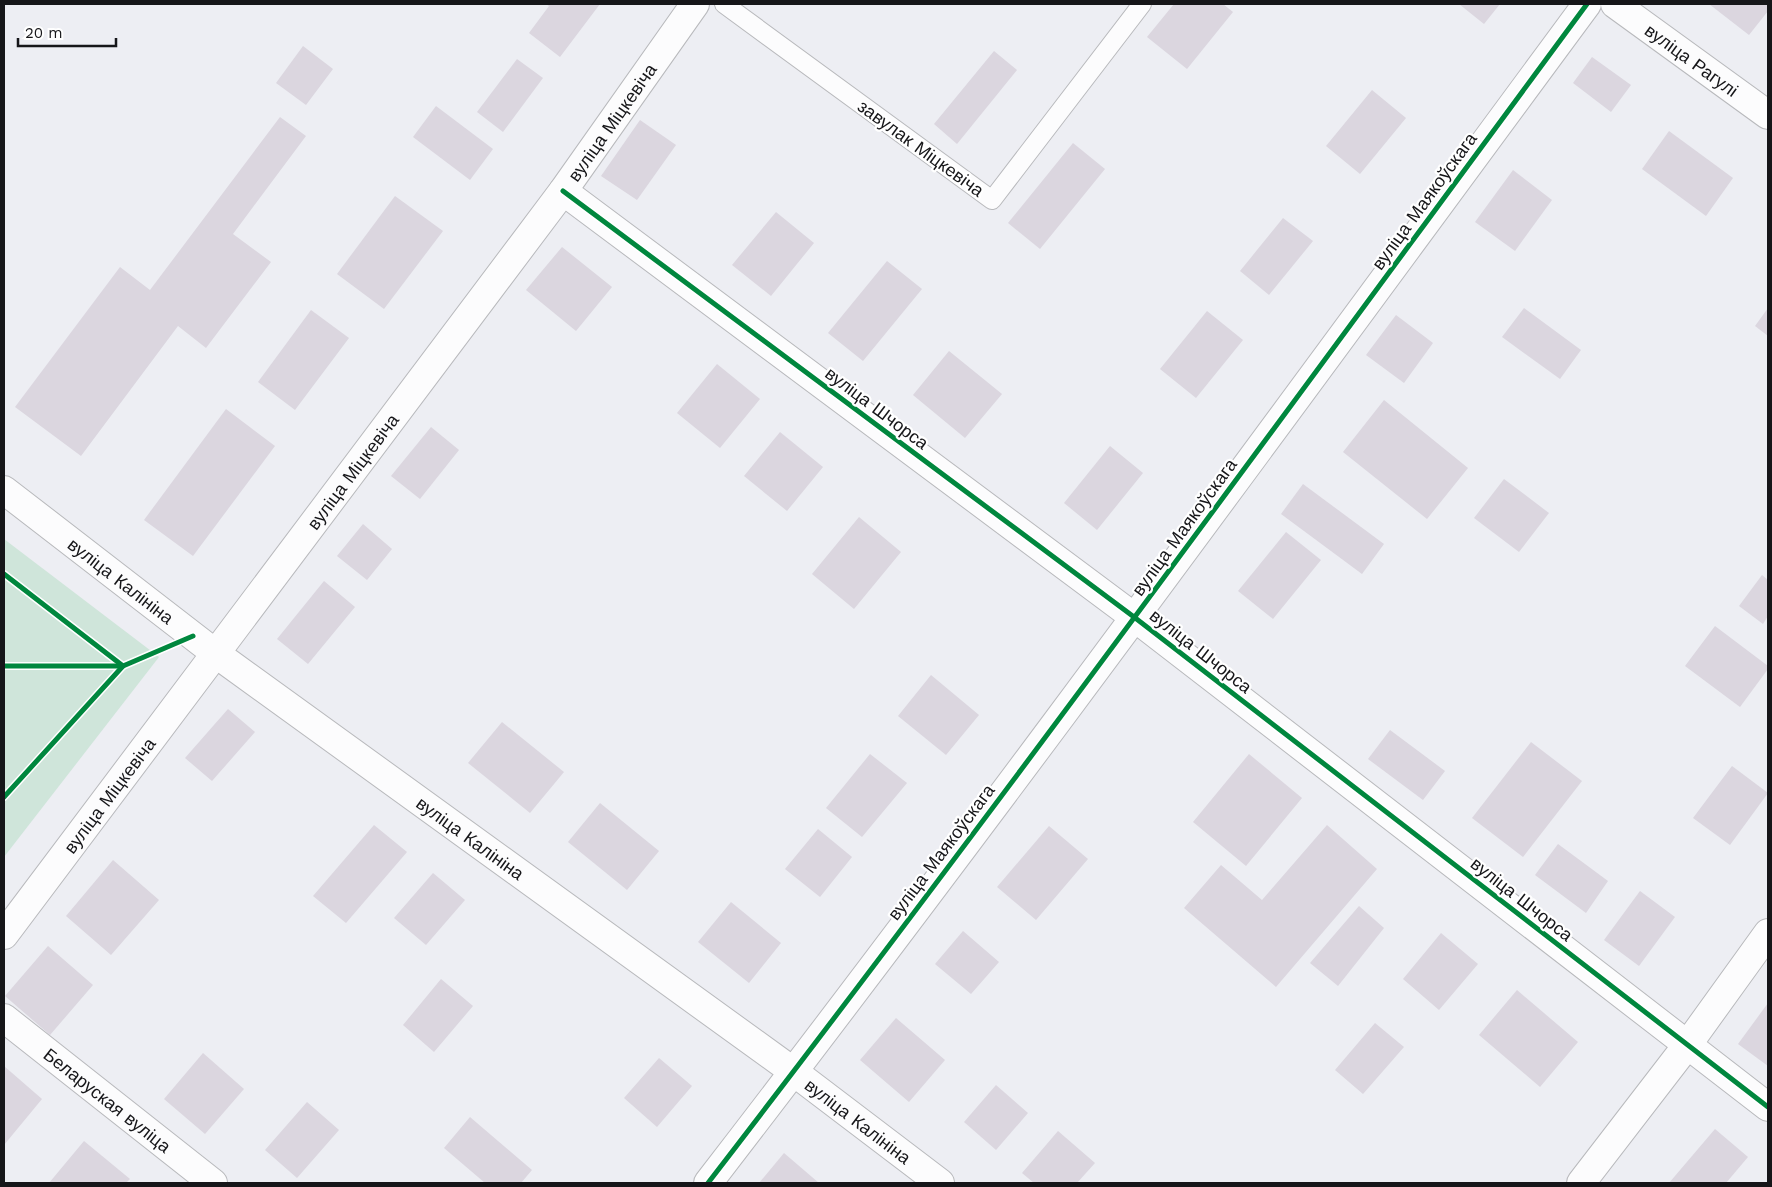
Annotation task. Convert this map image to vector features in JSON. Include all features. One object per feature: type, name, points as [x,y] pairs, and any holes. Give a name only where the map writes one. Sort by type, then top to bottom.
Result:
[{"type":"street","name":"вуліца Міцкевіча","points":[[4,935],[563,191],[695,4]]},
{"type":"street","name":"вуліца Маякоўскага","points":[[708,1183],[794,1072],[1134,617],[1587,4]]},
{"type":"street","name":"вуліца Рагулі","points":[[1615,4],[1768,115]]},
{"type":"street","name":"вуліца Шчорса","points":[[563,191],[1134,617],[1768,1106]]},
{"type":"street","name":"вуліца Калініна","points":[[4,490],[215,653],[794,1072],[940,1183]]},
{"type":"street","points":[[1581,1183],[1688,1044],[1768,933]]},
{"type":"street","name":"Беларуская вуліца","points":[[4,1018],[213,1183]]},
{"type":"lane","name":"завулак Міцкевіча","points":[[724,4],[992,200],[1142,4]]},
{"type":"green space","points":[[4,539],[159,657],[4,857]]},
{"type":"building","points":[[546,4],[600,4],[560,57],[529,33],[549,6]]},
{"type":"building","points":[[1174,4],[1223,4],[1233,12],[1187,69],[1147,37]]},
{"type":"building","points":[[1459,4],[1500,4],[1484,24]]},
{"type":"building","points":[[1709,4],[1768,4],[1768,11],[1749,35]]},
{"type":"building","points":[[303,46],[333,69],[306,105],[276,83]]},
{"type":"building","points":[[994,51],[1017,70],[957,144],[934,124]]},
{"type":"building","points":[[1592,57],[1631,85],[1611,112],[1573,83]]},
{"type":"building","points":[[517,59],[543,78],[503,132],[477,112]]},
{"type":"building","points":[[1372,90],[1406,118],[1360,174],[1326,146]]},
{"type":"building","points":[[436,106],[493,149],[470,180],[413,137]]},
{"type":"building","points":[[280,117],[306,136],[233,234],[271,262],[206,348],[178,326],[81,456],[15,407],[120,267],[150,290]]},
{"type":"building","points":[[640,120],[676,145],[637,200],[601,176]]},
{"type":"building","points":[[1669,131],[1733,178],[1706,216],[1642,169]]},
{"type":"building","points":[[1073,143],[1105,169],[1040,249],[1008,223]]},
{"type":"building","points":[[1513,170],[1552,200],[1515,251],[1475,222]]},
{"type":"building","points":[[395,196],[443,231],[384,309],[337,274]]},
{"type":"building","points":[[776,212],[814,243],[771,296],[732,265]]},
{"type":"building","points":[[1283,218],[1313,241],[1269,295],[1240,271]]},
{"type":"building","points":[[562,247],[612,287],[576,331],[526,290]]},
{"type":"building","points":[[887,261],[922,289],[863,361],[828,333]]},
{"type":"building","points":[[1524,308],[1581,350],[1560,379],[1502,337]]},
{"type":"building","points":[[1768,308],[1768,336],[1755,326]]},
{"type":"building","points":[[311,310],[349,338],[295,410],[258,382]]},
{"type":"building","points":[[1207,311],[1243,340],[1196,398],[1160,369]]},
{"type":"building","points":[[1396,315],[1433,343],[1404,383],[1366,355]]},
{"type":"building","points":[[949,351],[1002,394],[965,438],[913,395]]},
{"type":"building","points":[[717,364],[760,399],[720,448],[677,413]]},
{"type":"building","points":[[1384,400],[1468,468],[1427,519],[1343,452]]},
{"type":"building","points":[[226,409],[275,446],[193,556],[144,520]]},
{"type":"building","points":[[431,427],[459,450],[420,499],[391,476]]},
{"type":"building","points":[[780,432],[823,467],[787,511],[744,476]]},
{"type":"building","points":[[1110,446],[1143,473],[1097,530],[1064,503]]},
{"type":"building","points":[[1504,479],[1549,513],[1519,552],[1474,518]]},
{"type":"building","points":[[1303,484],[1384,544],[1362,574],[1281,514]]},
{"type":"building","points":[[859,517],[901,552],[854,609],[812,574]]},
{"type":"building","points":[[363,524],[392,549],[367,580],[337,556]]},
{"type":"building","points":[[1286,532],[1321,560],[1273,619],[1238,591]]},
{"type":"building","points":[[1762,575],[1768,580],[1768,616],[1763,624],[1739,606]]},
{"type":"building","points":[[324,581],[355,607],[308,664],[277,639]]},
{"type":"building","points":[[1715,626],[1768,666],[1768,669],[1740,707],[1685,666]]},
{"type":"building","points":[[931,675],[979,715],[946,755],[898,716]]},
{"type":"building","points":[[228,709],[255,732],[212,781],[185,758]]},
{"type":"building","points":[[502,722],[564,772],[530,813],[468,763]]},
{"type":"building","points":[[1390,730],[1445,771],[1423,800],[1368,759]]},
{"type":"building","points":[[1531,742],[1582,781],[1523,857],[1472,818]]},
{"type":"building","points":[[870,754],[907,783],[862,837],[826,808]]},
{"type":"building","points":[[1249,754],[1302,798],[1246,866],[1193,822]]},
{"type":"building","points":[[1732,766],[1768,793],[1730,845],[1693,818]]},
{"type":"building","points":[[600,803],[659,851],[627,890],[568,842]]},
{"type":"building","points":[[374,825],[407,852],[346,923],[313,896]]},
{"type":"building","points":[[1327,825],[1377,869],[1276,987],[1184,908],[1221,865],[1262,900]]},
{"type":"building","points":[[1049,826],[1088,859],[1036,920],[997,887]]},
{"type":"building","points":[[818,829],[852,857],[820,897],[785,869]]},
{"type":"building","points":[[1558,844],[1608,881],[1586,913],[1535,875]]},
{"type":"building","points":[[113,860],[159,900],[111,955],[66,916]]},
{"type":"building","points":[[433,873],[465,900],[426,945],[394,918]]},
{"type":"building","points":[[1640,891],[1675,917],[1639,966],[1604,940]]},
{"type":"building","points":[[731,902],[781,943],[749,983],[698,942]]},
{"type":"building","points":[[1359,906],[1384,928],[1338,986],[1310,963]]},
{"type":"building","points":[[963,931],[999,962],[971,994],[935,964]]},
{"type":"building","points":[[1441,933],[1478,964],[1439,1010],[1403,979]]},
{"type":"building","points":[[48,946],[93,985],[50,1035],[5,996]]},
{"type":"building","points":[[441,979],[473,1006],[434,1052],[403,1025]]},
{"type":"building","points":[[1517,990],[1578,1042],[1540,1087],[1479,1035]]},
{"type":"building","points":[[1768,1003],[1768,1066],[1738,1044]]},
{"type":"building","points":[[896,1018],[945,1060],[909,1102],[860,1060]]},
{"type":"building","points":[[1375,1023],[1404,1047],[1363,1094],[1335,1070]]},
{"type":"building","points":[[203,1053],[244,1089],[205,1134],[164,1099]]},
{"type":"building","points":[[659,1058],[692,1086],[657,1127],[624,1098]]},
{"type":"building","points":[[4,1066],[42,1099],[4,1145]]},
{"type":"building","points":[[996,1085],[1028,1113],[996,1150],[964,1122]]},
{"type":"building","points":[[307,1102],[339,1130],[297,1178],[265,1150]]},
{"type":"building","points":[[470,1117],[532,1170],[521,1183],[485,1183],[444,1148]]},
{"type":"building","points":[[1715,1129],[1748,1157],[1726,1183],[1669,1183]]},
{"type":"building","points":[[1058,1131],[1095,1163],[1077,1183],[1034,1183],[1022,1173]]},
{"type":"building","points":[[84,1141],[130,1179],[126,1183],[49,1183]]},
{"type":"building","points":[[784,1153],[819,1183],[759,1183]]},
{"type":"cycle path","points":[[708,1183],[1041,743],[1587,4]]},
{"type":"cycle path","points":[[563,191],[1134,617],[1768,1107]]},
{"type":"cycle path","points":[[4,574],[123,666],[4,797]]},
{"type":"cycle path","points":[[4,666],[123,666],[193,636]]}]
